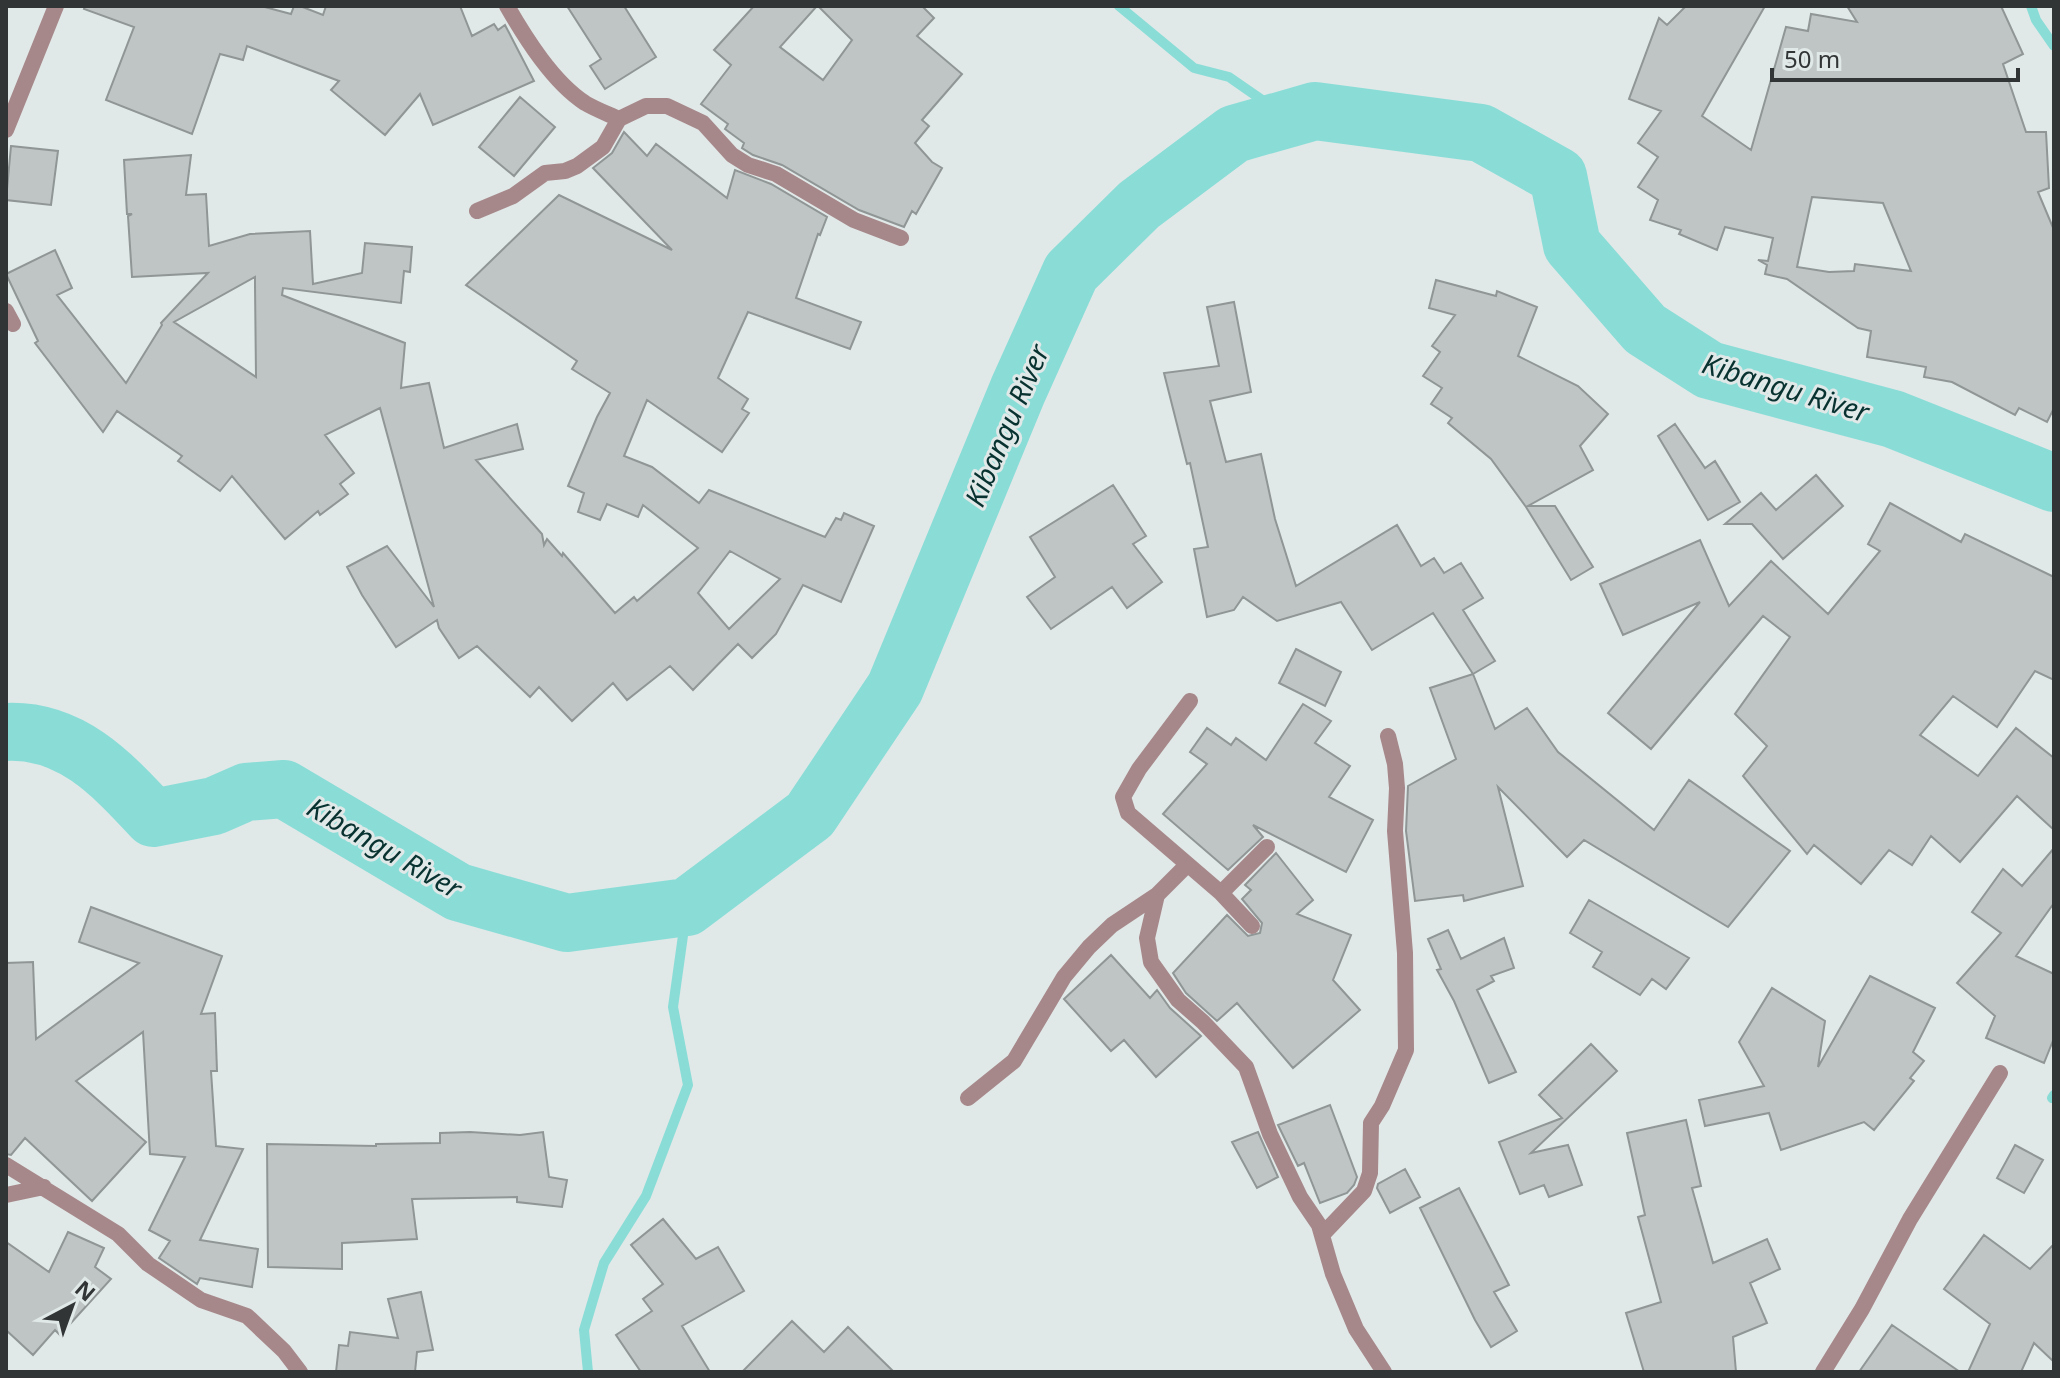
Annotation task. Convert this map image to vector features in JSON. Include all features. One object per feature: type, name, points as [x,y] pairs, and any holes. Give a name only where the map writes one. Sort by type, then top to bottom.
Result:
[{"type":"street","points":[[6,130],[56,6]]},
{"type":"street","points":[[507,6],[543,59],[566,86],[584,102],[619,119]]},
{"type":"street","points":[[477,211],[513,196],[545,173],[577,166],[603,147],[619,119],[646,106],[667,106],[703,123],[732,155],[748,165],[776,174],[854,220],[901,238]]},
{"type":"street","points":[[1190,701],[1139,769],[1123,797],[1128,813],[1221,893],[1252,926]]},
{"type":"street","points":[[1322,1235],[1364,1191],[1370,1173],[1371,1123],[1382,1106],[1406,1050],[1405,953],[1395,831],[1397,788],[1388,736]]},
{"type":"street","points":[[1221,893],[1267,847]]},
{"type":"street","points":[[968,1098],[1014,1061],[1064,977],[1089,947],[1112,925],[1157,895],[1186,866]]},
{"type":"street","points":[[1157,895],[1147,938],[1151,962],[1178,1000],[1246,1067],[1270,1134],[1322,1235],[1333,1274],[1356,1329],[1384,1372]]},
{"type":"street","points":[[1823,1372],[1839,1349],[1910,1219],[2000,1073]]},
{"type":"street","points":[[6,1165],[118,1234],[148,1264],[201,1300],[247,1316],[284,1351],[300,1372]]},
{"type":"street","points":[[6,1195],[44,1187]]},
{"type":"building","points":[[85,6],[261,6],[291,14],[294,6],[300,6],[323,15],[326,6],[460,6],[472,36],[494,24],[498,30],[505,25],[534,81],[433,125],[420,94],[385,135],[331,90],[339,81],[247,46],[243,60],[220,54],[192,134],[106,100],[134,27],[84,9]]},
{"type":"building","points":[[567,6],[624,6],[656,57],[605,89],[590,66],[601,59]]},
{"type":"building","points":[[754,6],[817,6],[780,47],[823,80],[852,40],[818,6],[922,6],[934,18],[917,36],[962,74],[922,120],[929,126],[915,143],[942,168],[916,214],[912,211],[904,227],[859,210],[782,165],[753,155],[742,148],[744,143],[725,129],[728,124],[701,104],[731,65],[714,50]]},
{"type":"building","points":[[1686,6],[1765,6],[1702,116],[1751,150],[1786,27],[1808,31],[1811,14],[1857,22],[1847,6],[2001,6],[2023,54],[2003,64],[2026,132],[2046,132],[2049,188],[2038,192],[2054,230],[2054,408],[2047,422],[2019,408],[2015,415],[1952,382],[1924,377],[1926,367],[1867,357],[1871,331],[1858,328],[1787,279],[1765,274],[1767,265],[1758,260],[1768,261],[1773,238],[1725,227],[1717,250],[1679,234],[1681,230],[1650,220],[1658,200],[1638,187],[1658,157],[1638,143],[1661,111],[1629,99],[1659,18],[1667,25]],"holes":[[[1812,197],[1883,203],[1911,271],[1855,264],[1854,271],[1829,272],[1797,267]]]},
{"type":"building","points":[[520,97],[555,127],[514,176],[479,147]]},
{"type":"building","points":[[624,132],[647,156],[656,144],[727,198],[735,170],[771,184],[827,217],[796,298],[861,322],[850,349],[748,312],[718,378],[748,399],[742,409],[749,413],[722,452],[647,400],[624,456],[652,467],[699,503],[709,490],[825,537],[836,518],[841,520],[844,513],[874,526],[841,602],[803,585],[776,634],[752,658],[738,644],[693,690],[670,666],[627,700],[613,683],[572,721],[539,687],[530,697],[477,646],[459,658],[437,620],[396,647],[362,595],[347,567],[387,546],[434,607],[380,408],[325,435],[354,473],[340,484],[348,494],[320,515],[318,511],[285,539],[232,476],[220,491],[178,461],[182,456],[117,411],[103,432],[35,343],[38,341],[6,274],[55,250],[72,288],[57,295],[126,383],[161,323],[208,273],[132,277],[128,216],[132,214],[127,214],[124,160],[191,155],[186,195],[206,194],[209,246],[250,234],[310,231],[313,284],[362,273],[365,243],[412,247],[410,272],[404,271],[401,303],[283,288],[282,295],[405,343],[401,388],[429,383],[444,448],[517,424],[523,449],[476,460],[542,534],[544,545],[547,539],[562,556],[563,553],[615,613],[634,597],[637,601],[698,548],[643,505],[638,517],[607,504],[600,520],[578,512],[584,493],[568,486],[610,393],[572,369],[577,361],[466,285],[559,195],[672,250],[593,168],[612,153]],"holes":[[[255,277],[255,285],[256,377],[174,322]],[[730,551],[780,579],[729,629],[698,593]]]},
{"type":"building","points":[[11,146],[58,151],[51,205],[6,200]]},
{"type":"building","points":[[1436,280],[1496,296],[1497,291],[1537,307],[1518,356],[1578,386],[1608,414],[1580,446],[1593,470],[1528,506],[1555,506],[1593,567],[1571,580],[1526,507],[1491,459],[1448,423],[1452,418],[1431,404],[1442,388],[1423,376],[1440,352],[1432,346],[1455,315],[1429,308]]},
{"type":"building","points":[[1234,302],[1251,392],[1210,401],[1226,462],[1261,454],[1275,519],[1296,586],[1397,525],[1421,566],[1434,558],[1444,573],[1461,563],[1483,598],[1463,610],[1495,661],[1473,674],[1433,613],[1372,650],[1341,602],[1277,621],[1243,597],[1234,610],[1207,617],[1194,549],[1208,547],[1190,463],[1187,464],[1164,373],[1219,366],[1207,307]]},
{"type":"building","points":[[1675,424],[1705,468],[1715,461],[1740,502],[1708,520],[1658,436]]},
{"type":"building","points":[[1816,475],[1843,506],[1783,559],[1752,524],[1725,524],[1761,493],[1776,510]]},
{"type":"building","points":[[1113,485],[1146,536],[1133,544],[1162,582],[1127,608],[1112,587],[1051,629],[1027,597],[1055,577],[1030,537]]},
{"type":"building","points":[[1890,503],[1961,542],[1965,534],[2054,577],[2054,680],[2035,671],[1997,727],[1953,696],[1920,735],[1978,776],[2016,728],[2054,758],[2054,830],[2017,796],[1960,862],[1931,836],[1912,865],[1889,850],[1861,884],[1814,845],[1807,854],[1743,776],[1767,746],[1735,714],[1790,637],[1763,616],[1651,749],[1608,713],[1700,602],[1623,635],[1600,584],[1700,540],[1729,606],[1771,561],[1828,614],[1880,551],[1868,544]]},
{"type":"building","points":[[1296,649],[1341,672],[1325,706],[1279,683]]},
{"type":"building","points":[[1473,674],[1495,729],[1527,708],[1558,752],[1654,830],[1689,780],[1790,851],[1728,927],[1584,840],[1567,857],[1498,787],[1523,886],[1464,901],[1463,895],[1415,901],[1406,831],[1408,786],[1456,759],[1430,688]]},
{"type":"building","points":[[1303,704],[1331,721],[1315,743],[1350,766],[1329,797],[1373,820],[1346,872],[1253,825],[1263,837],[1228,870],[1163,814],[1207,764],[1190,752],[1207,728],[1231,745],[1236,738],[1266,760]]},
{"type":"building","points":[[2054,848],[2054,903],[2016,956],[2054,974],[2054,1038],[2044,1063],[1986,1038],[1995,1016],[1957,983],[2001,933],[1972,912],[2003,869],[2022,886]]},
{"type":"building","points":[[1276,853],[1313,900],[1297,914],[1351,935],[1333,980],[1360,1010],[1293,1068],[1237,1003],[1217,1021],[1186,993],[1173,973],[1227,915],[1248,936],[1260,933],[1262,923],[1242,899],[1251,890],[1245,885]]},
{"type":"building","points":[[1589,900],[1689,958],[1666,989],[1652,979],[1640,995],[1593,967],[1602,952],[1570,933]]},
{"type":"building","points":[[91,907],[222,956],[201,1014],[215,1013],[217,1071],[211,1071],[216,1146],[243,1149],[200,1240],[258,1249],[252,1287],[200,1278],[197,1284],[159,1258],[170,1241],[149,1230],[185,1157],[150,1154],[143,1032],[76,1081],[146,1142],[92,1201],[25,1138],[11,1155],[6,1154],[6,963],[33,962],[36,1039],[139,963],[79,942]]},
{"type":"building","points":[[1448,930],[1461,959],[1504,938],[1514,968],[1491,976],[1494,981],[1477,990],[1516,1072],[1489,1083],[1454,1001],[1437,970],[1441,969],[1428,939]]},
{"type":"building","points":[[1111,955],[1150,998],[1157,990],[1170,1008],[1201,1036],[1156,1077],[1124,1040],[1111,1051],[1064,999]]},
{"type":"building","points":[[1870,976],[1935,1008],[1913,1052],[1924,1061],[1910,1078],[1914,1081],[1874,1130],[1864,1122],[1781,1150],[1769,1113],[1705,1126],[1699,1100],[1764,1086],[1739,1042],[1772,988],[1825,1021],[1818,1067]]},
{"type":"building","points":[[1591,1044],[1617,1071],[1531,1153],[1568,1145],[1582,1185],[1549,1197],[1544,1185],[1520,1194],[1499,1142],[1562,1118],[1539,1095]]},
{"type":"building","points":[[1330,1105],[1357,1177],[1347,1193],[1320,1203],[1304,1163],[1298,1166],[1278,1125]]},
{"type":"building","points":[[1686,1120],[1701,1186],[1692,1188],[1713,1263],[1767,1239],[1780,1269],[1750,1283],[1767,1323],[1733,1337],[1736,1372],[1644,1372],[1626,1313],[1661,1302],[1638,1217],[1645,1215],[1627,1133]]},
{"type":"building","points":[[543,1132],[549,1177],[567,1180],[562,1207],[517,1202],[517,1197],[412,1199],[417,1239],[342,1243],[342,1269],[268,1267],[267,1144],[376,1146],[440,1143],[440,1133],[520,1135]]},
{"type":"building","points":[[1258,1132],[1278,1177],[1257,1188],[1232,1142]]},
{"type":"building","points":[[2015,1145],[2043,1160],[2024,1193],[1997,1178]]},
{"type":"building","points":[[1405,1169],[1420,1197],[1390,1213],[1377,1188],[1378,1184]]},
{"type":"building","points":[[1459,1188],[1509,1285],[1494,1292],[1517,1331],[1491,1347],[1420,1208]]},
{"type":"building","points":[[663,1219],[696,1259],[718,1247],[744,1291],[682,1326],[710,1372],[641,1372],[616,1335],[652,1311],[643,1299],[663,1284],[631,1245]]},
{"type":"building","points":[[68,1232],[104,1248],[95,1267],[111,1279],[60,1335],[55,1330],[33,1355],[6,1330],[6,1242],[49,1272]]},
{"type":"building","points":[[1984,1235],[2030,1269],[2054,1244],[2054,1362],[2034,1343],[2021,1372],[1968,1372],[1990,1324],[1944,1289]]},
{"type":"building","points":[[421,1292],[433,1350],[417,1352],[415,1372],[336,1372],[339,1345],[348,1346],[350,1332],[398,1338],[388,1299]]},
{"type":"building","points":[[792,1321],[824,1352],[848,1327],[894,1372],[742,1372]]},
{"type":"building","points":[[1892,1325],[1960,1372],[1859,1372]]},
{"type":"waterway","points":[[1119,6],[1194,68],[1229,77],[1288,118]]},
{"type":"waterway","points":[[2031,6],[2036,20],[2054,46]]},
{"type":"waterway","name":"Kibangu River","points":[[6,732],[29,733],[70,746],[106,771],[153,818],[214,806],[246,792],[284,789],[458,892],[567,923],[687,907],[810,815],[895,688],[1018,390],[1071,272],[1139,205],[1234,134],[1315,111],[1481,133],[1558,176],[1572,245],[1645,329],[1709,370],[1893,419],[2054,483]]},
{"type":"waterway","points":[[588,1372],[584,1330],[604,1263],[646,1196],[688,1085],[673,1007],[687,907]]}]
